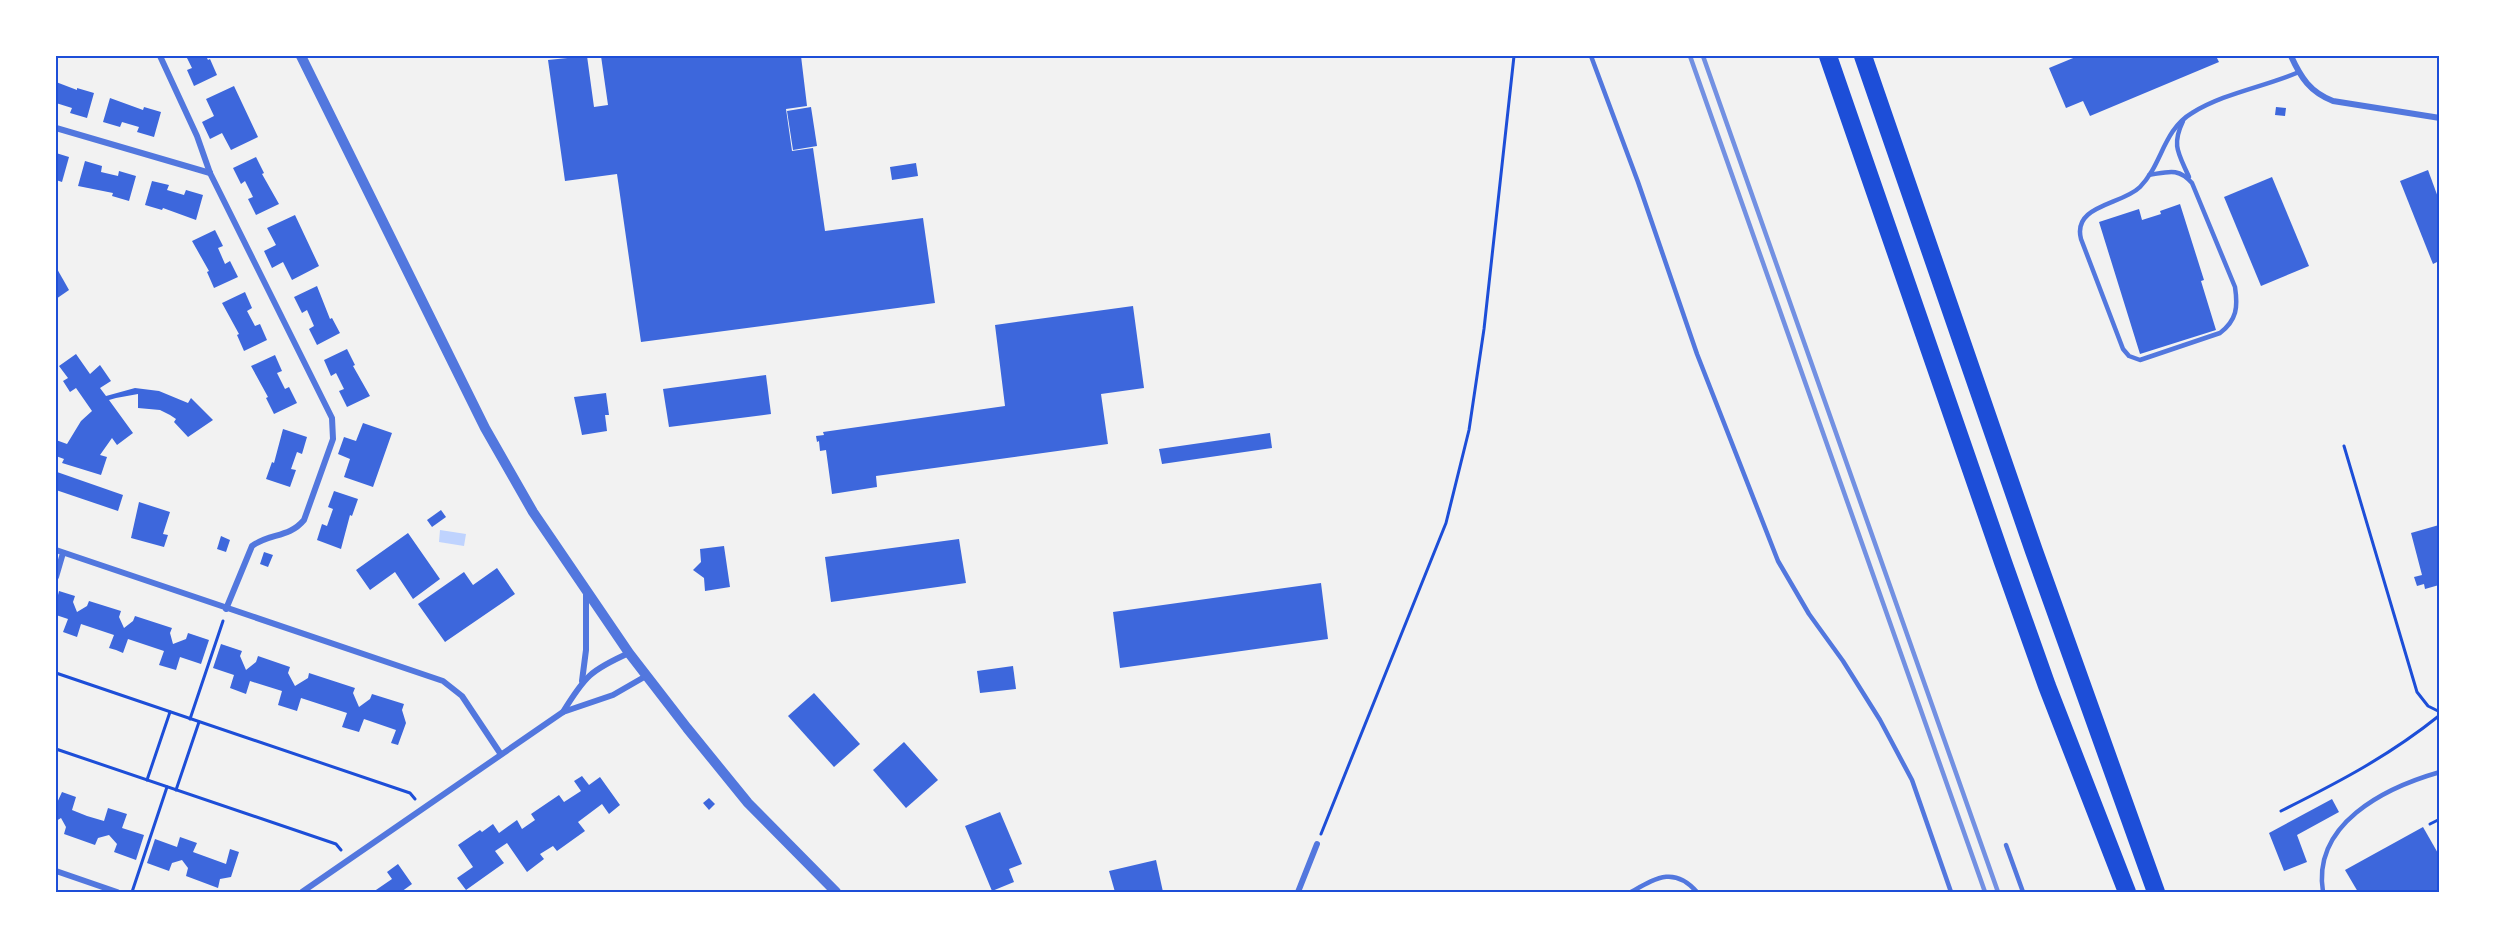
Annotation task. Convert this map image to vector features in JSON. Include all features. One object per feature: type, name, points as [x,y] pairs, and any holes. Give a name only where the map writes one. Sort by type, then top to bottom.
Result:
[{"type":"highway","points":[[1828,56],[2003,562],[2127,892]]},
{"type":"highway","points":[[1863,56],[2030,540],[2157,892]]},
{"type":"street","points":[[160,56],[197,136],[210,172],[332,418],[334,428],[333,439],[304,520],[296,529],[261,540],[252,546],[226,609]]},
{"type":"street","points":[[301,56],[485,428],[533,512],[646,676],[748,803],[836,892]]},
{"type":"street","points":[[2290,56],[2298,72],[2312,90],[2333,101],[2439,118]]},
{"type":"street","points":[[56,128],[210,172]]},
{"type":"street","points":[[56,550],[443,681],[462,696],[500,753]]},
{"type":"street","points":[[56,577],[63,553]]},
{"type":"street","points":[[582,681],[586,640],[586,590]]},
{"type":"street","points":[[562,712],[582,681],[598,668],[629,653]]},
{"type":"street","points":[[302,892],[562,712],[604,699],[630,687],[646,676]]},
{"type":"street","points":[[1298,892],[1317,844]]},
{"type":"street","points":[[56,871],[117,892]]},
{"type":"lane","points":[[1592,56],[1697,354],[1778,561],[1809,614],[1843,661],[1880,720],[1912,780],[1951,892]]},
{"type":"lane","points":[[2184,118],[2176,141],[2176,150],[2235,287],[2238,305],[2229,326],[2205,340],[2140,360],[2134,359],[2123,349],[2079,231],[2082,221],[2089,212],[2123,199],[2139,188],[2149,175],[2170,133],[2184,118],[2209,104],[2298,72]]},
{"type":"lane","points":[[2149,175],[2177,172],[2185,175],[2192,183]]},
{"type":"lane","points":[[2323,892],[2323,865],[2330,844],[2340,827],[2360,809],[2380,796],[2419,778],[2439,772]]},
{"type":"lane","points":[[2006,845],[2023,892]]},
{"type":"lane","points":[[1631,892],[1660,876],[1677,878],[1689,883],[1697,892]]},
{"type":"path","points":[[1317,844],[1446,523],[1469,430],[1484,329],[1514,56]]},
{"type":"path","points":[[2281,811],[2376,762],[2409,740],[2439,714],[2428,706],[2416,692],[2344,446]]},
{"type":"path","points":[[190,718],[226,609]]},
{"type":"path","points":[[56,673],[410,793],[422,808]]},
{"type":"path","points":[[147,780],[170,712]]},
{"type":"path","points":[[176,790],[199,722]]},
{"type":"path","points":[[56,749],[336,844],[348,860]]},
{"type":"path","points":[[132,892],[167,787]]},
{"type":"path","points":[[2430,825],[2439,819]]},
{"type":"water","points":[[440,530],[466,534],[464,546],[439,542]]},
{"type":"building","points":[[186,56],[206,56],[208,60],[210,59],[217,75],[194,86],[187,70],[192,68]]},
{"type":"building","points":[[587,56],[594,107],[608,105],[601,56],[801,56],[807,106],[786,109],[792,151],[813,148],[825,231],[923,218],[935,303],[641,342],[617,174],[565,181],[548,60]]},
{"type":"building","points":[[2078,56],[2216,56],[2219,62],[2090,116],[2083,101],[2066,108],[2049,68]]},
{"type":"building","points":[[56,82],[77,90],[77,88],[94,93],[87,118],[70,113],[72,108],[56,103]]},
{"type":"building","points":[[234,86],[258,137],[231,150],[222,133],[210,139],[202,122],[214,116],[206,99]]},
{"type":"building","points":[[110,98],[143,110],[144,107],[161,112],[154,137],[137,132],[139,127],[122,122],[120,127],[103,122]]},
{"type":"building","points":[[811,107],[817,146],[793,150],[787,111]]},
{"type":"building","points":[[2276,107],[2286,108],[2285,116],[2275,115]]},
{"type":"building","points":[[56,153],[69,157],[62,182],[56,180]]},
{"type":"building","points":[[256,157],[264,173],[262,174],[279,204],[256,215],[248,199],[253,197],[245,181],[241,184],[233,168]]},
{"type":"building","points":[[85,161],[102,166],[101,172],[118,176],[119,171],[136,176],[129,201],[112,196],[113,193],[78,186]]},
{"type":"building","points":[[916,163],[918,176],[892,180],[890,167]]},
{"type":"building","points":[[2428,170],[2439,200],[2439,261],[2433,264],[2400,181]]},
{"type":"building","points":[[2272,177],[2309,266],[2261,286],[2224,197]]},
{"type":"building","points":[[152,181],[169,185],[167,190],[184,195],[186,190],[203,195],[196,220],[163,208],[162,210],[145,205]]},
{"type":"building","points":[[2180,204],[2204,280],[2201,281],[2216,330],[2140,354],[2099,222],[2139,209],[2142,220],[2161,214],[2160,211]]},
{"type":"building","points":[[295,215],[319,266],[292,280],[283,262],[272,268],[264,251],[276,245],[267,228]]},
{"type":"building","points":[[215,230],[223,246],[218,248],[225,264],[230,261],[238,277],[214,288],[207,272],[209,271],[192,241]]},
{"type":"building","points":[[56,267],[69,290],[56,299]]},
{"type":"building","points":[[317,286],[330,319],[332,318],[340,333],[317,345],[309,329],[314,326],[307,310],[302,313],[294,297]]},
{"type":"building","points":[[245,292],[252,308],[247,311],[255,326],[260,324],[267,340],[244,351],[237,335],[239,334],[222,303]]},
{"type":"building","points":[[1133,306],[1144,388],[1101,394],[1108,444],[876,476],[877,487],[832,494],[826,450],[820,451],[816,436],[824,435],[823,432],[1005,406],[995,325]]},
{"type":"building","points":[[347,349],[355,365],[353,366],[370,396],[347,407],[339,391],[344,389],[336,373],[331,376],[324,360]]},
{"type":"building","points":[[76,354],[90,374],[100,365],[111,381],[100,388],[106,396],[135,388],[159,391],[188,403],[191,398],[213,420],[188,437],[174,422],[176,419],[170,415],[160,410],[138,408],[138,394],[116,398],[109,400],[133,433],[117,445],[112,438],[100,455],[107,457],[101,475],[62,463],[64,459],[56,456],[56,440],[67,444],[81,421],[92,411],[76,388],[70,392],[63,381],[68,378],[59,366]]},
{"type":"building","points":[[275,355],[282,371],[277,373],[285,389],[289,387],[297,403],[274,414],[266,398],[268,397],[251,366]]},
{"type":"building","points":[[766,375],[771,414],[669,427],[663,389]]},
{"type":"building","points":[[606,393],[609,415],[605,415],[607,431],[582,435],[574,397]]},
{"type":"building","points":[[363,423],[392,433],[373,487],[344,477],[350,459],[338,454],[344,437],[356,441]]},
{"type":"building","points":[[283,429],[307,437],[302,454],[297,452],[291,469],[296,470],[290,487],[266,479],[272,462],[274,463]]},
{"type":"building","points":[[1270,433],[1272,448],[1162,464],[1159,449]]},
{"type":"building","points":[[57,472],[123,495],[118,511],[56,490]]},
{"type":"building","points":[[334,491],[358,499],[352,516],[350,515],[341,549],[317,540],[322,524],[327,526],[333,509],[328,507]]},
{"type":"building","points":[[139,502],[170,512],[163,534],[168,535],[164,547],[131,538]]},
{"type":"building","points":[[441,510],[446,517],[432,527],[427,520]]},
{"type":"building","points":[[2439,525],[2439,585],[2425,589],[2424,584],[2417,586],[2414,577],[2422,575],[2411,533]]},
{"type":"building","points":[[408,533],[440,579],[413,599],[395,572],[370,590],[356,570]]},
{"type":"building","points":[[221,536],[230,540],[226,552],[217,549]]},
{"type":"building","points":[[959,539],[966,583],[831,602],[825,557]]},
{"type":"building","points":[[724,546],[730,587],[705,591],[704,578],[693,570],[701,562],[700,549]]},
{"type":"building","points":[[264,552],[273,555],[268,567],[260,564]]},
{"type":"building","points":[[497,568],[515,594],[445,642],[418,604],[464,572],[473,585]]},
{"type":"building","points":[[1321,583],[1328,639],[1120,668],[1113,612]]},
{"type":"building","points":[[59,591],[75,596],[73,602],[77,612],[87,606],[89,601],[121,611],[119,617],[124,628],[133,621],[135,616],[172,628],[170,633],[173,644],[186,639],[188,633],[209,640],[201,664],[180,657],[176,670],[159,665],[164,651],[128,639],[123,653],[109,648],[114,635],[81,624],[77,637],[63,632],[68,619],[56,615]]},
{"type":"building","points":[[221,644],[242,651],[240,656],[246,670],[256,662],[258,656],[290,667],[288,673],[295,686],[308,678],[309,673],[355,688],[353,693],[359,707],[370,699],[372,694],[404,704],[402,710],[406,723],[398,745],[391,743],[396,730],[364,719],[359,732],[342,727],[347,713],[301,698],[297,711],[278,705],[282,691],[250,681],[246,694],[230,688],[234,675],[213,668]]},
{"type":"building","points":[[1013,666],[1016,689],[980,693],[977,671]]},
{"type":"building","points":[[814,693],[860,744],[834,767],[788,716]]},
{"type":"building","points":[[904,742],[938,780],[906,808],[873,770]]},
{"type":"building","points":[[582,776],[589,785],[600,777],[620,805],[609,814],[602,804],[578,822],[585,831],[557,851],[553,846],[540,854],[544,859],[527,872],[507,843],[495,851],[504,863],[466,890],[457,878],[473,867],[458,845],[493,824],[499,833],[517,820],[522,829],[535,820],[531,814],[559,795],[564,802],[581,791],[574,781]]},
{"type":"building","points":[[62,792],[76,797],[72,810],[87,816],[104,821],[108,808],[127,814],[122,828],[144,835],[136,860],[114,852],[117,844],[109,835],[98,838],[95,845],[64,834],[66,827],[61,818],[56,821],[56,805]]},
{"type":"building","points":[[709,798],[715,804],[709,810],[703,803]]},
{"type":"building","points":[[2332,799],[2339,812],[2297,835],[2307,862],[2284,871],[2269,833]]},
{"type":"building","points":[[1000,812],[1022,864],[1009,869],[1014,882],[992,891],[965,826]]},
{"type":"building","points":[[2423,827],[2439,855],[2439,892],[2358,892],[2345,870]]},
{"type":"building","points":[[180,837],[197,843],[193,852],[226,864],[230,849],[239,852],[231,877],[220,879],[218,888],[186,876],[188,868],[182,860],[172,863],[169,871],[147,863],[155,839],[177,847]]},
{"type":"building","points":[[1156,860],[1163,892],[1115,892],[1109,871]]},
{"type":"building","points":[[398,864],[412,884],[401,892],[373,892],[392,879],[387,872]]},
{"type":"railway","points":[[1690,56],[1985,892]]},
{"type":"railway","points":[[1703,56],[1998,892]]}]
